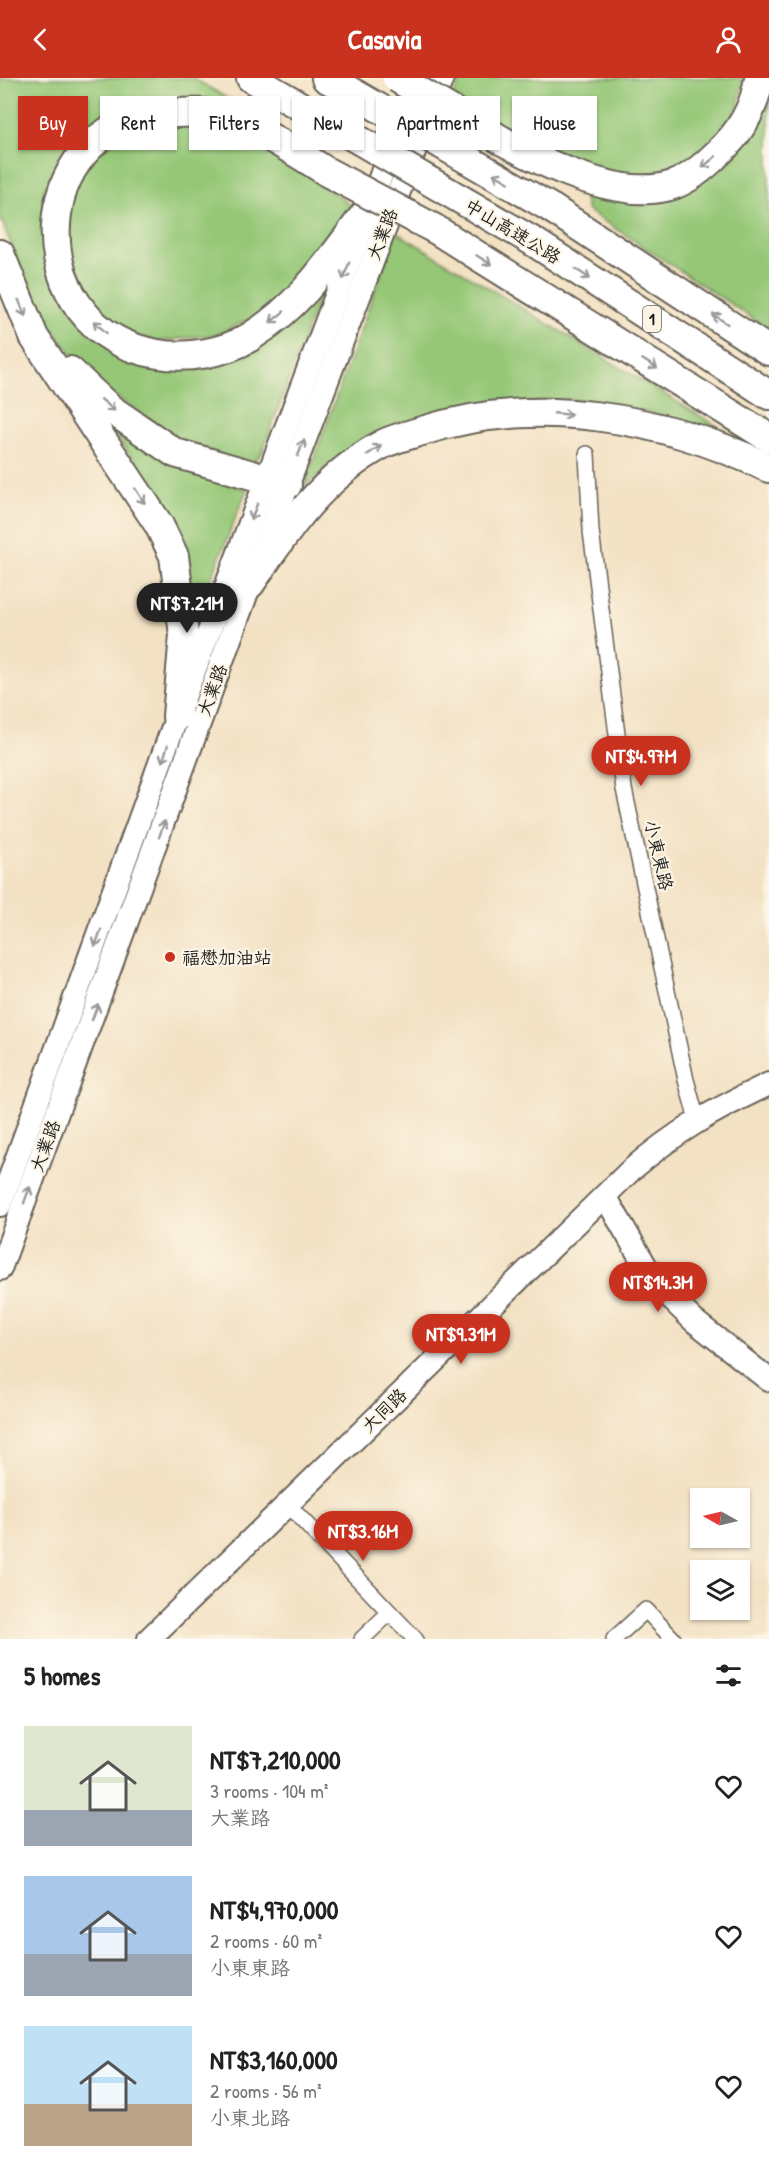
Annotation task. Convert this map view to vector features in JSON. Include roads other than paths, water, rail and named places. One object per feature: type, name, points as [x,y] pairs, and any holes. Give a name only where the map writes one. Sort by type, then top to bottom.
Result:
[{"type":"highway","name":"中山高速公路","points":[[251,78],[534,242],[769,395]]},
{"type":"highway","name":"1","points":[[326,78],[551,208],[769,351]]},
{"type":"highway","points":[[397,78],[550,167],[596,182],[643,189],[673,185],[705,165],[731,141],[748,114],[759,78]]},
{"type":"highway","points":[[369,209],[322,275],[281,315],[248,339],[189,357],[137,351],[111,336],[87,315],[63,278],[55,252],[54,228],[58,202],[66,180],[96,142],[138,118],[183,113],[208,114],[239,123],[269,137],[327,172],[435,229],[769,438]]},
{"type":"highway","points":[[0,254],[34,337],[159,525],[174,556],[184,634],[177,716]]},
{"type":"highway","points":[[34,337],[109,408],[175,453],[276,483]]},
{"type":"highway","points":[[250,584],[295,518],[334,478],[384,444],[482,416],[534,411],[657,426],[735,452],[769,468]]},
{"type":"main road","name":"大業路","points":[[0,1269],[250,584],[276,483],[416,78]]},
{"type":"main road","name":"大業路","points":[[0,1205],[177,716],[276,483],[442,78]]},
{"type":"main road","name":"大同路","points":[[149,1639],[665,1140],[697,1120],[769,1084]]},
{"type":"main road","points":[[606,1196],[656,1284],[693,1320],[769,1380]]},
{"type":"street","name":"小東東路","points":[[587,453],[591,531],[624,789],[686,1080],[697,1120]]},
{"type":"street","points":[[289,1506],[415,1639]]},
{"type":"street","points":[[614,1639],[646,1610],[673,1639]]},
{"type":"street","points":[[362,1639],[389,1612]]},
{"type":"place","name":"福懋加油站","points":[[170,957]]}]
